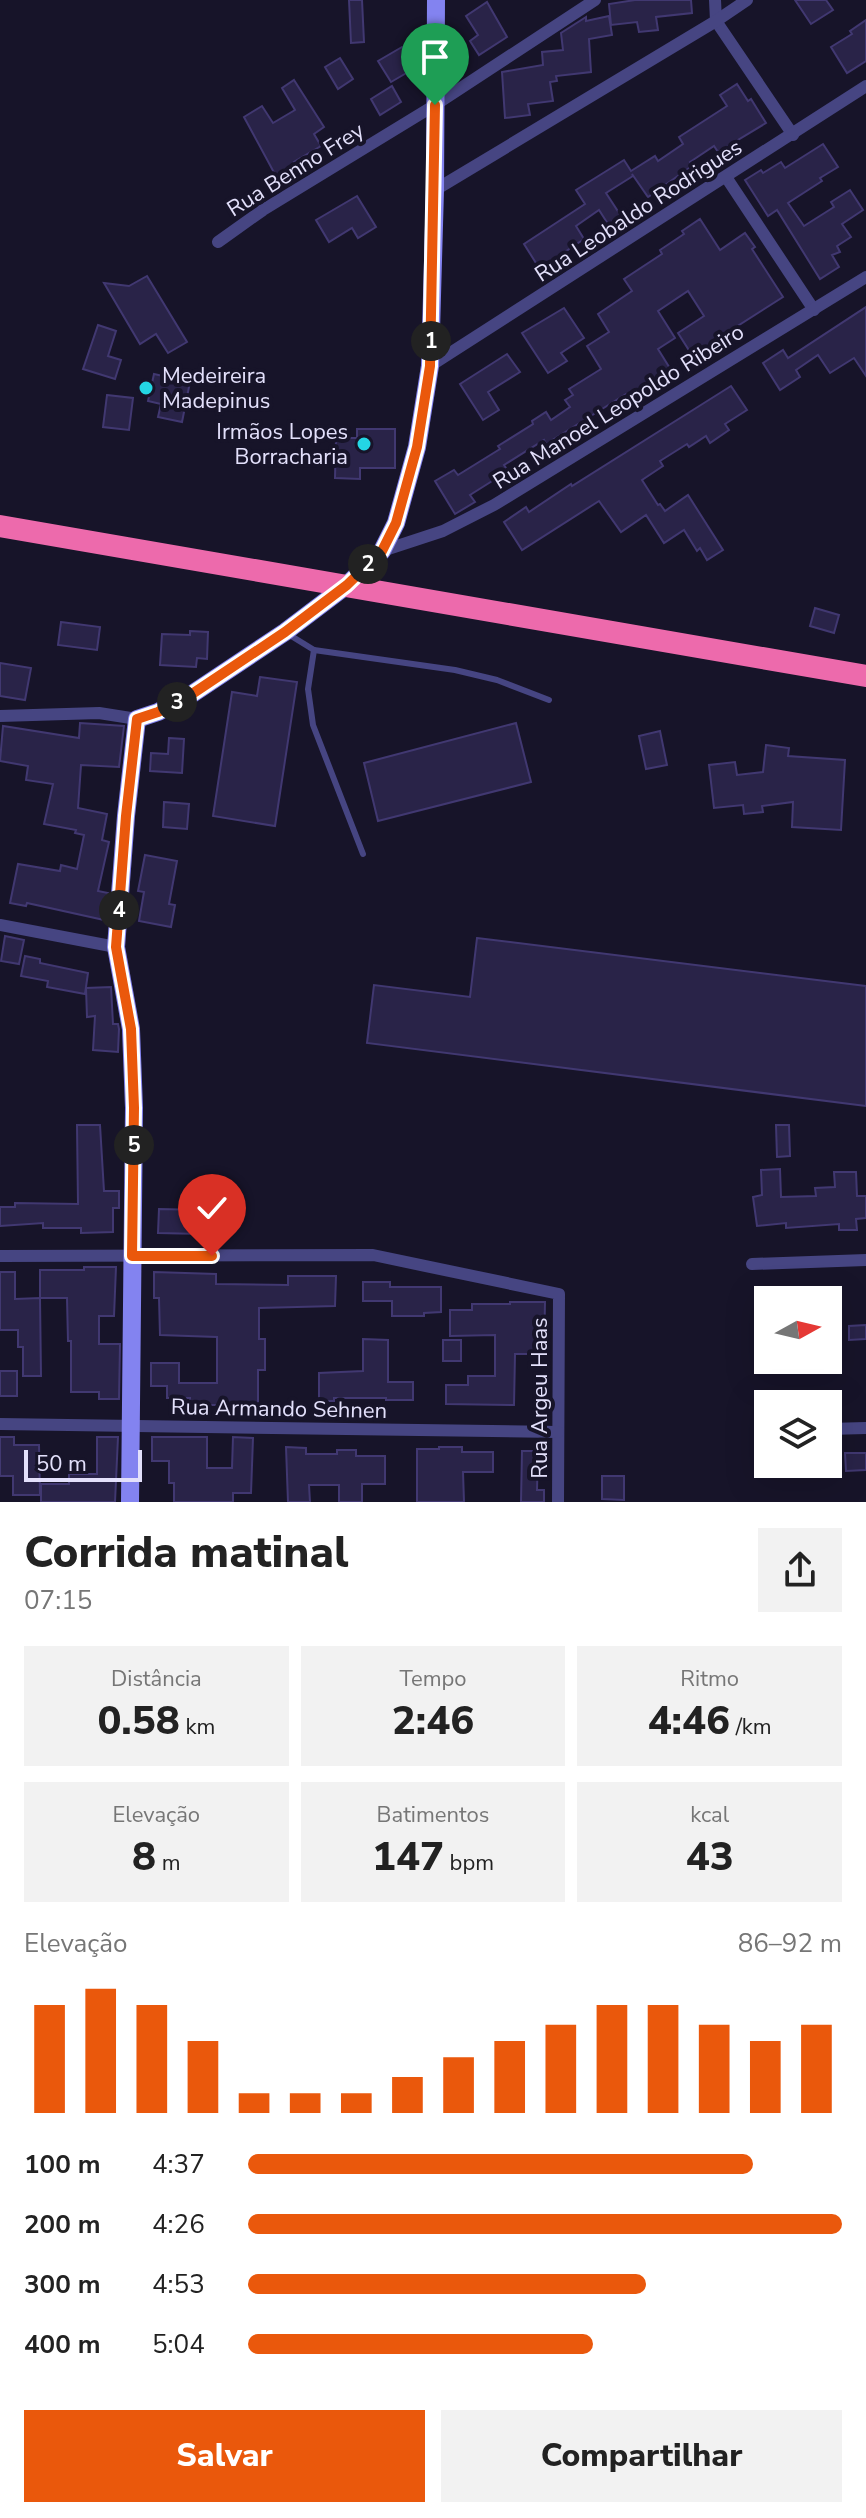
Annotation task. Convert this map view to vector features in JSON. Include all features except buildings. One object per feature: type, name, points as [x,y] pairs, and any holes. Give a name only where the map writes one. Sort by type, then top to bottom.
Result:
[{"type":"highway","points":[[0,526],[866,676]]},
{"type":"street","points":[[0,716],[99,713],[137,719],[158,712],[192,694],[285,632],[347,585],[382,551],[396,523],[417,447],[430,366],[436,0]]},
{"type":"street","name":"Rua Benno Frey","points":[[218,242],[263,210],[435,105],[595,0]]},
{"type":"street","points":[[715,0],[716,21],[793,135]]},
{"type":"street","points":[[435,190],[747,0]]},
{"type":"street","name":"Rua Leobaldo Rodrigues","points":[[430,366],[866,86]]},
{"type":"street","points":[[726,177],[814,310]]},
{"type":"street","name":"Rua Manoel Leopoldo Ribeiro","points":[[382,551],[443,531],[494,505],[866,277]]},
{"type":"street","points":[[130,1502],[134,1108],[131,1029],[116,947],[137,719]]},
{"type":"street","points":[[0,925],[116,947]]},
{"type":"street","name":"Rua Argeu Haas","points":[[132,1256],[373,1255],[559,1294],[558,1502]]},
{"type":"street","points":[[0,1256],[132,1256]]},
{"type":"street","points":[[752,1264],[866,1260]]},
{"type":"street","name":"Rua Armando Sehnen","points":[[0,1424],[558,1432]]},
{"type":"street","points":[[842,1429],[866,1428]]},
{"type":"lane","points":[[285,632],[314,650],[455,670],[497,680],[549,700]]},
{"type":"lane","points":[[314,650],[308,689],[313,725],[363,854]]},
{"type":"place","name":"Medeireira Madepinus","points":[[146,388]]},
{"type":"place","name":"Irmãos Lopes Borracharia","points":[[364,444]]},
{"type":"route","points":[[212,1256],[132,1256],[134,1108],[131,1029],[116,947],[137,719],[192,694],[285,632],[347,585],[382,551],[396,523],[417,447],[430,366],[435,105]]}]
